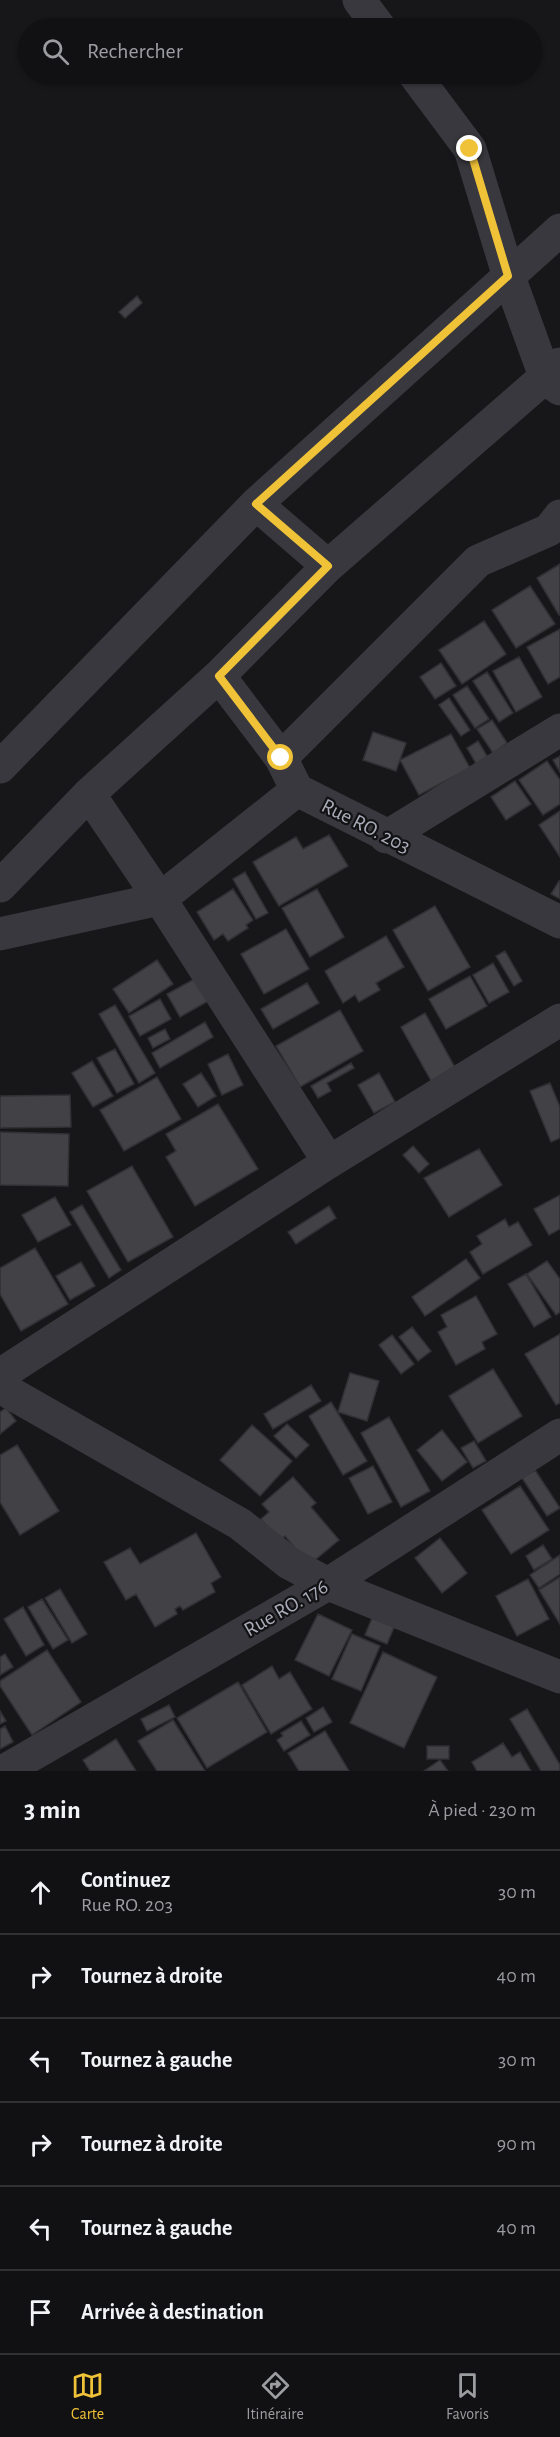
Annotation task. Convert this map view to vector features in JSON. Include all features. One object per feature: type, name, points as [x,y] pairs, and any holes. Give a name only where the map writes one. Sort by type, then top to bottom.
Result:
[{"type":"street","points":[[359,0],[372,18]]},
{"type":"street","points":[[0,886],[89,794],[219,676],[328,566],[555,377],[508,276],[470,149],[421,84]]},
{"type":"street","points":[[0,767],[256,504],[560,230]]},
{"type":"street","points":[[256,504],[328,566]]},
{"type":"street","points":[[281,758],[478,561],[549,530],[560,516]]},
{"type":"street","name":"Rue RO. 203","points":[[219,676],[281,758],[297,789],[386,837],[560,922]]},
{"type":"street","points":[[386,837],[560,729]]},
{"type":"street","points":[[0,934],[160,898],[297,789]]},
{"type":"street","points":[[89,794],[160,898],[329,1162]]},
{"type":"street","points":[[0,1375],[329,1162],[560,1020]]},
{"type":"street","points":[[0,1387],[240,1524],[290,1563],[328,1584],[560,1677]]},
{"type":"street","name":"Rue RO. 176","points":[[4,1771],[328,1584],[560,1435]]},
{"type":"building","points":[[137,296],[142,303],[125,318],[119,312]]},
{"type":"building","points":[[560,564],[560,615],[559,615],[537,578]]},
{"type":"building","points":[[530,586],[555,624],[516,648],[492,610]]},
{"type":"building","points":[[484,621],[506,654],[462,684],[439,650]]},
{"type":"building","points":[[560,629],[560,677],[548,684],[527,647]]},
{"type":"building","points":[[519,657],[542,697],[516,712],[493,671]]},
{"type":"building","points":[[441,663],[456,686],[435,699],[420,677]]},
{"type":"building","points":[[487,672],[513,713],[499,722],[473,681]]},
{"type":"building","points":[[467,686],[489,719],[475,728],[453,695]]},
{"type":"building","points":[[449,698],[470,730],[461,736],[439,705]]},
{"type":"building","points":[[492,720],[507,743],[493,753],[477,729]]},
{"type":"building","points":[[373,732],[406,743],[396,771],[363,760]]},
{"type":"building","points":[[451,734],[470,768],[419,795],[400,760]]},
{"type":"building","points":[[478,741],[490,761],[478,767],[467,748]]},
{"type":"building","points":[[560,756],[560,772],[553,760]]},
{"type":"building","points":[[547,761],[560,780],[560,804],[543,815],[519,780]]},
{"type":"building","points":[[515,781],[531,804],[506,820],[491,797]]},
{"type":"building","points":[[560,811],[560,857],[539,825]]},
{"type":"building","points":[[329,835],[348,866],[279,906],[253,862],[296,837],[303,849]]},
{"type":"building","points":[[245,872],[268,913],[256,919],[233,879]]},
{"type":"building","points":[[560,881],[560,899],[551,894]]},
{"type":"building","points":[[233,889],[253,920],[246,925],[248,928],[228,941],[223,934],[214,940],[197,912]]},
{"type":"building","points":[[317,889],[344,937],[310,957],[282,908]]},
{"type":"building","points":[[435,906],[470,967],[428,991],[393,930]]},
{"type":"building","points":[[286,929],[309,969],[264,994],[241,954]]},
{"type":"building","points":[[386,936],[404,967],[376,983],[380,990],[359,1002],[355,995],[343,1003],[325,971]]},
{"type":"building","points":[[505,951],[522,981],[514,986],[496,956]]},
{"type":"building","points":[[157,960],[173,984],[129,1013],[113,989]]},
{"type":"building","points":[[493,963],[509,992],[489,1003],[473,975]]},
{"type":"building","points":[[470,976],[487,1006],[446,1029],[429,999]]},
{"type":"building","points":[[198,977],[210,1000],[180,1017],[167,994]]},
{"type":"building","points":[[307,983],[319,1003],[273,1029],[261,1009]]},
{"type":"building","points":[[160,999],[171,1019],[140,1036],[129,1016]]},
{"type":"building","points":[[115,1005],[155,1073],[139,1083],[99,1014]]},
{"type":"building","points":[[340,1010],[363,1051],[300,1087],[276,1046]]},
{"type":"building","points":[[425,1013],[458,1073],[434,1086],[401,1027]]},
{"type":"building","points":[[205,1022],[213,1037],[160,1068],[152,1053]]},
{"type":"building","points":[[165,1029],[170,1039],[153,1048],[148,1038]]},
{"type":"building","points":[[115,1049],[134,1084],[117,1093],[97,1058]]},
{"type":"building","points":[[228,1054],[243,1085],[222,1095],[208,1064]]},
{"type":"building","points":[[92,1061],[113,1096],[93,1107],[72,1073]]},
{"type":"building","points":[[351,1063],[354,1068],[327,1083],[331,1091],[318,1098],[311,1086]]},
{"type":"building","points":[[201,1073],[216,1096],[198,1107],[183,1084]]},
{"type":"building","points":[[379,1073],[395,1102],[374,1113],[358,1085]]},
{"type":"building","points":[[157,1077],[181,1119],[124,1151],[100,1110]]},
{"type":"building","points":[[550,1083],[560,1107],[560,1138],[551,1142],[530,1091]]},
{"type":"building","points":[[70,1095],[71,1127],[0,1128],[0,1096]]},
{"type":"building","points":[[218,1104],[258,1169],[195,1206],[166,1157],[176,1151],[166,1134]]},
{"type":"building","points":[[0,1132],[69,1134],[68,1186],[0,1185]]},
{"type":"building","points":[[413,1146],[429,1164],[419,1173],[403,1155]]},
{"type":"building","points":[[479,1149],[502,1185],[449,1217],[424,1178]]},
{"type":"building","points":[[132,1166],[173,1237],[128,1262],[87,1191]]},
{"type":"building","points":[[560,1195],[560,1229],[549,1235],[534,1209]]},
{"type":"building","points":[[55,1197],[71,1225],[38,1242],[22,1215]]},
{"type":"building","points":[[82,1205],[121,1270],[109,1278],[70,1212]]},
{"type":"building","points":[[329,1206],[336,1218],[296,1244],[288,1232]]},
{"type":"building","points":[[505,1219],[509,1227],[518,1222],[532,1245],[483,1274],[470,1252],[482,1244],[477,1236]]},
{"type":"building","points":[[35,1248],[68,1304],[21,1331],[0,1294],[0,1268]]},
{"type":"building","points":[[466,1259],[480,1278],[425,1316],[412,1297]]},
{"type":"building","points":[[547,1261],[560,1279],[560,1312],[556,1315],[527,1274]]},
{"type":"building","points":[[81,1262],[95,1286],[70,1300],[56,1276]]},
{"type":"building","points":[[526,1274],[551,1317],[534,1327],[508,1284]]},
{"type":"building","points":[[476,1296],[497,1334],[482,1342],[485,1349],[456,1365],[438,1332],[447,1327],[441,1315]]},
{"type":"building","points":[[412,1327],[431,1351],[418,1361],[399,1337]]},
{"type":"building","points":[[560,1334],[560,1403],[556,1405],[525,1354]]},
{"type":"building","points":[[392,1335],[414,1364],[401,1374],[379,1345]]},
{"type":"building","points":[[493,1369],[522,1416],[478,1443],[449,1396]]},
{"type":"building","points":[[350,1373],[379,1381],[367,1421],[338,1412]]},
{"type":"building","points":[[311,1385],[321,1401],[273,1429],[264,1414]]},
{"type":"building","points":[[331,1402],[367,1461],[343,1475],[309,1416]]},
{"type":"building","points":[[6,1408],[16,1421],[0,1434],[0,1412]]},
{"type":"building","points":[[389,1417],[430,1491],[401,1507],[361,1433]]},
{"type":"building","points":[[287,1424],[309,1445],[296,1458],[274,1436]]},
{"type":"building","points":[[252,1425],[292,1461],[260,1496],[220,1460]]},
{"type":"building","points":[[442,1430],[467,1462],[442,1481],[417,1450]]},
{"type":"building","points":[[474,1441],[486,1461],[473,1468],[461,1448]]},
{"type":"building","points":[[17,1445],[59,1511],[20,1535],[0,1502],[0,1455]]},
{"type":"building","points":[[373,1466],[392,1502],[368,1514],[349,1478]]},
{"type":"building","points":[[535,1470],[560,1508],[547,1516],[522,1478]]},
{"type":"building","points":[[293,1477],[316,1503],[311,1507],[339,1540],[309,1565],[285,1536],[279,1541],[261,1519],[269,1512],[262,1504]]},
{"type":"building","points":[[520,1486],[549,1530],[511,1554],[482,1510]]},
{"type":"building","points":[[196,1533],[221,1577],[211,1583],[215,1592],[183,1610],[180,1606],[175,1609],[177,1614],[155,1627],[136,1594],[126,1600],[104,1562],[130,1548],[140,1564]]},
{"type":"building","points":[[440,1538],[467,1573],[442,1593],[415,1558]]},
{"type":"building","points":[[543,1545],[552,1559],[534,1570],[526,1556]]},
{"type":"building","points":[[560,1555],[560,1574],[539,1588],[530,1575]]},
{"type":"building","points":[[560,1577],[560,1624],[539,1590]]},
{"type":"building","points":[[528,1579],[549,1619],[517,1636],[496,1596]]},
{"type":"building","points":[[60,1589],[87,1634],[72,1643],[45,1598]]},
{"type":"building","points":[[42,1599],[68,1640],[53,1649],[28,1607]]},
{"type":"building","points":[[23,1607],[44,1645],[26,1656],[4,1619]]},
{"type":"building","points":[[375,1611],[397,1620],[387,1644],[365,1635]]},
{"type":"building","points":[[318,1614],[352,1630],[329,1676],[295,1660]]},
{"type":"building","points":[[352,1634],[380,1646],[361,1691],[332,1679]]},
{"type":"building","points":[[47,1650],[81,1702],[32,1735],[0,1686],[0,1681]]},
{"type":"building","points":[[383,1652],[437,1677],[404,1748],[350,1723]]},
{"type":"building","points":[[5,1654],[13,1667],[0,1675],[0,1657]]},
{"type":"building","points":[[272,1666],[279,1679],[290,1672],[312,1709],[271,1734],[242,1685]]},
{"type":"building","points":[[238,1682],[267,1732],[207,1768],[177,1718]]},
{"type":"building","points":[[169,1705],[175,1717],[147,1731],[141,1719]]},
{"type":"building","points":[[323,1707],[332,1722],[314,1732],[306,1718]]},
{"type":"building","points":[[527,1709],[560,1765],[560,1771],[541,1771],[510,1719]]},
{"type":"building","points":[[0,1711],[6,1721],[0,1724]]},
{"type":"building","points":[[173,1720],[205,1771],[157,1771],[138,1741]]},
{"type":"building","points":[[301,1721],[310,1735],[284,1751],[277,1740],[283,1736],[281,1733]]},
{"type":"building","points":[[5,1726],[13,1742],[0,1749],[0,1729]]},
{"type":"building","points":[[325,1731],[349,1771],[299,1771],[288,1753]]},
{"type":"building","points":[[116,1739],[136,1771],[90,1771],[83,1760]]},
{"type":"building","points":[[503,1743],[512,1757],[520,1752],[531,1771],[477,1771],[472,1762]]},
{"type":"building","points":[[427,1746],[449,1746],[449,1759],[427,1759]]},
{"type":"building","points":[[440,1760],[448,1771],[424,1771]]},
{"type":"route","points":[[281,758],[219,676],[328,566],[256,504],[508,276],[470,149]]}]
